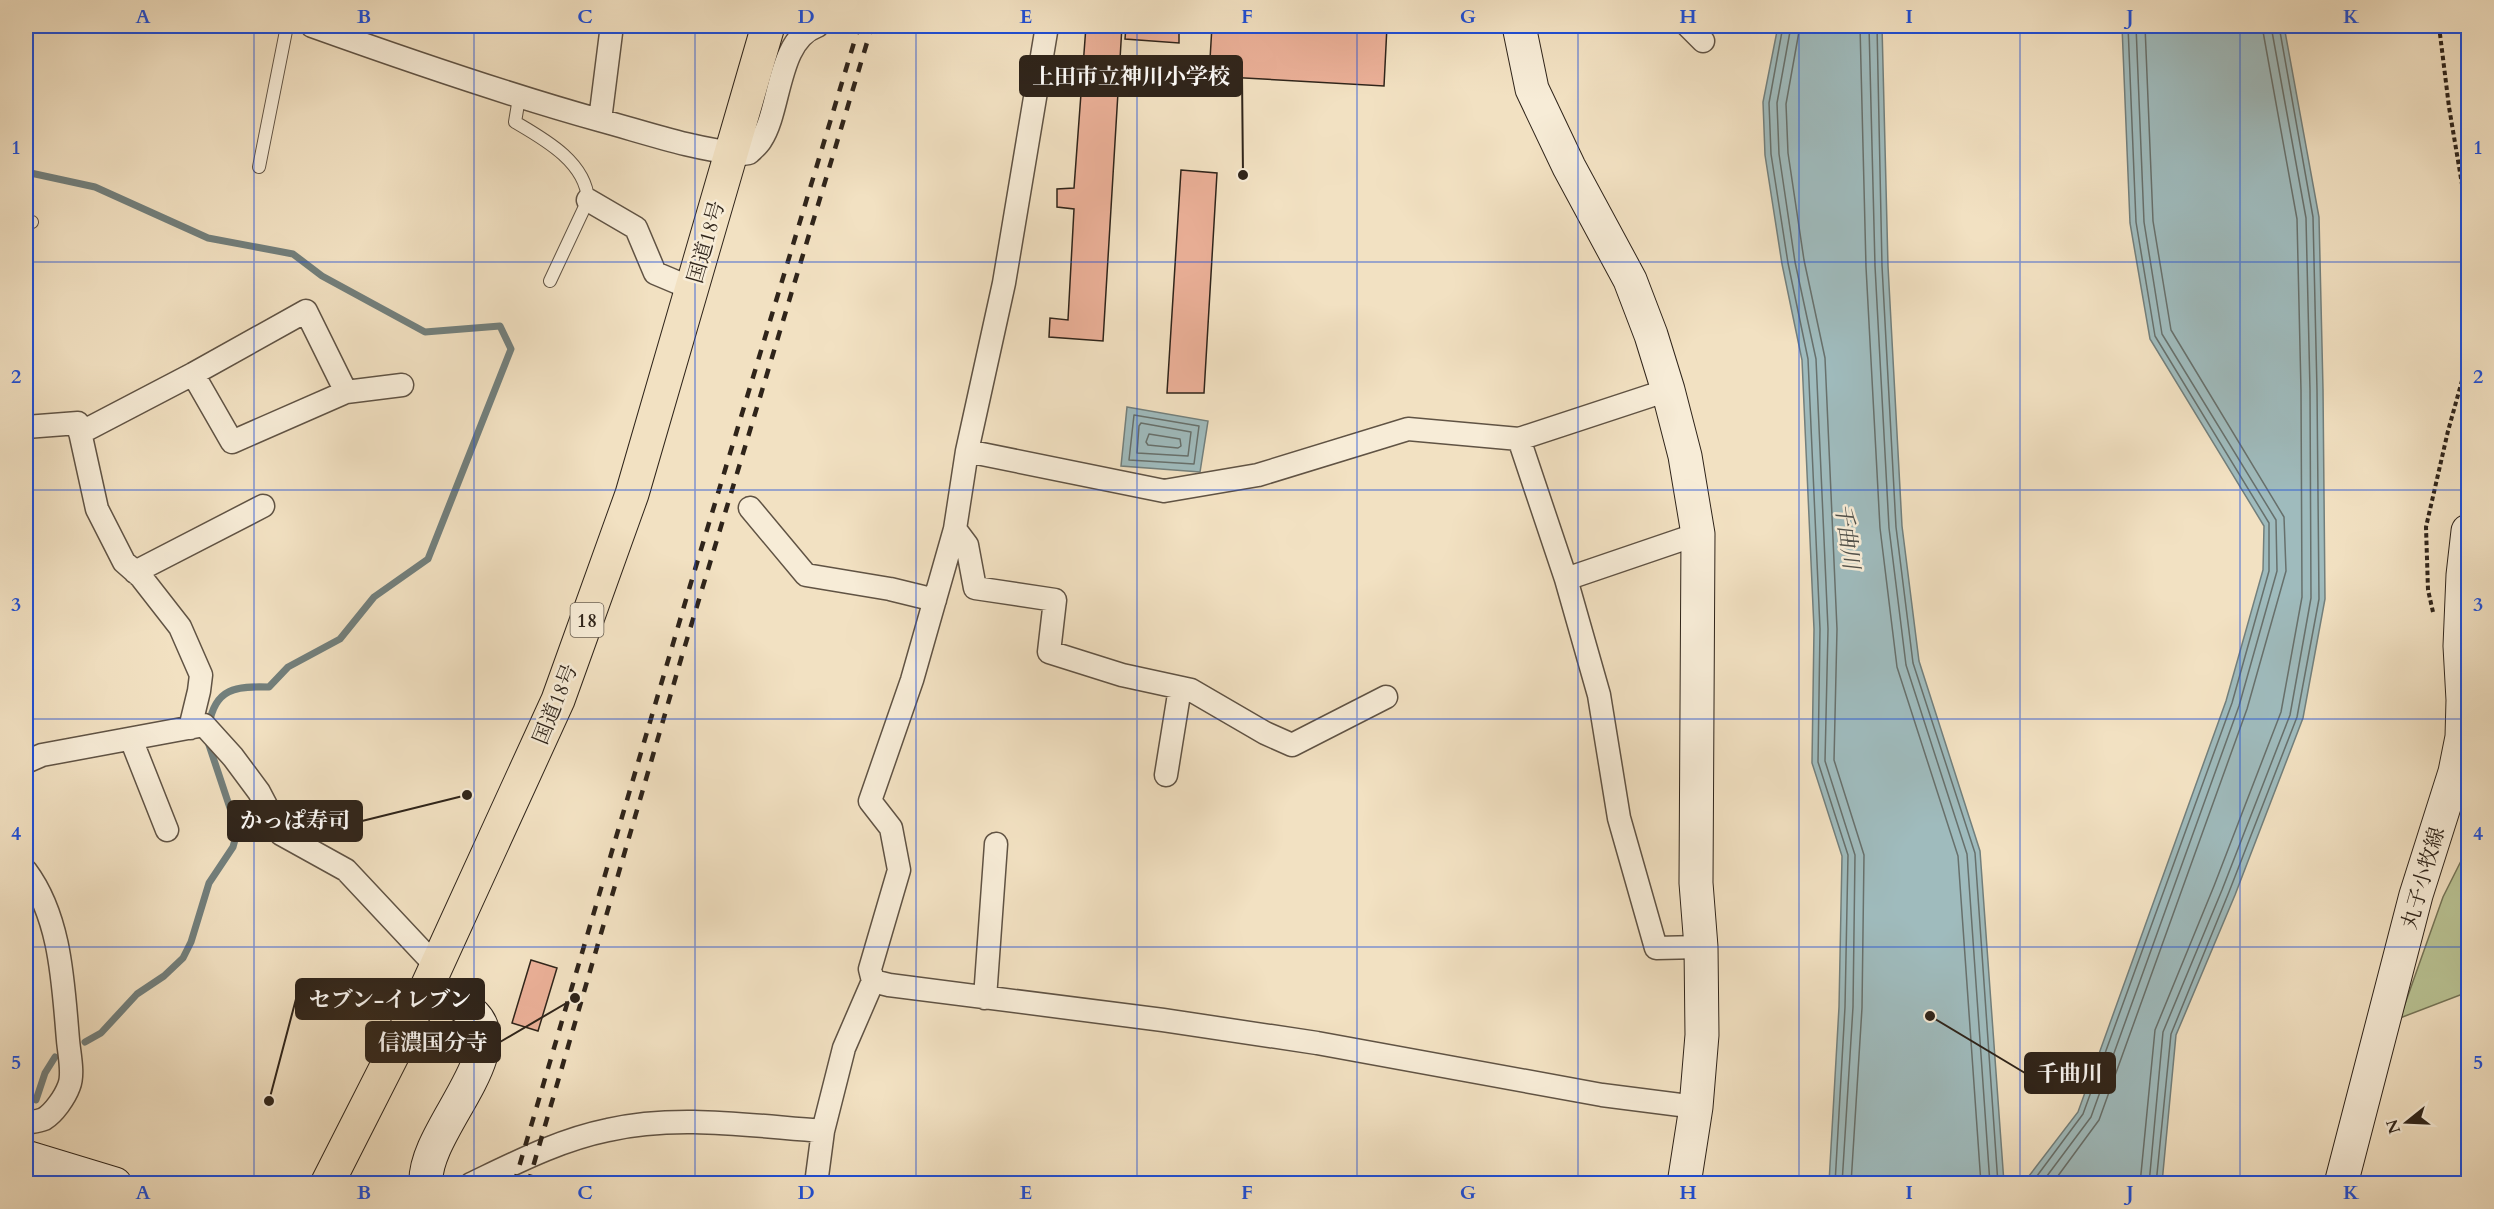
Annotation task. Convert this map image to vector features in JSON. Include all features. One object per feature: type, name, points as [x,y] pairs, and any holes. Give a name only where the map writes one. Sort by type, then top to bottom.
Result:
[{"type":"highway","name":"国道18号","points":[[327,1184],[430,978],[558,700],[632,494],[768,26]]},
{"type":"street","points":[[312,26],[519,98],[693,147],[732,153],[749,153],[762,139],[781,76],[796,42],[809,28],[817,26]]},
{"type":"street","points":[[816,1184],[823,1131],[844,1048],[873,981],[870,969],[899,870],[891,828],[870,801],[912,680],[955,529],[967,451],[1004,283],[1047,26]]},
{"type":"street","points":[[1519,26],[1532,89],[1569,167],[1630,280],[1668,390],[1685,456],[1698,534],[1696,883],[1701,947],[1702,1035],[1696,1107],[1684,1184]]},
{"type":"street","points":[[600,120],[611,33]]},
{"type":"street","points":[[588,200],[636,228],[655,273],[693,288]]},
{"type":"street","points":[[80,433],[306,311],[346,392]]},
{"type":"street","points":[[193,374],[232,442],[346,392],[402,385]]},
{"type":"street","points":[[967,451],[1164,491],[1258,475],[1408,429],[1519,439],[1668,390]]},
{"type":"street","points":[[26,428],[78,423],[97,509],[124,562],[135,572],[180,627],[201,675],[190,728]]},
{"type":"street","points":[[1519,439],[1566,579],[1599,695],[1619,818],[1656,948],[1701,947]]},
{"type":"street","points":[[135,572],[263,506]]},
{"type":"street","points":[[750,508],[806,575],[890,589],[935,600]]},
{"type":"street","points":[[955,529],[967,545],[975,588],[1055,600],[1050,652],[1122,675],[1191,690],[1265,733],[1292,745],[1386,697]]},
{"type":"street","name":"丸子小牧線","points":[[2341,1184],[2416,895],[2455,772],[2462,737],[2463,700],[2460,646],[2463,574],[2469,531]]},
{"type":"street","points":[[1566,579],[1698,534]]},
{"type":"street","points":[[1166,775],[1180,688]]},
{"type":"street","points":[[26,762],[42,755],[204,725],[259,792],[281,834],[346,870],[430,978],[474,1015],[483,1029],[484,1051],[477,1069],[430,1154],[426,1184]]},
{"type":"street","points":[[131,739],[166,830]]},
{"type":"street","points":[[985,998],[996,844]]},
{"type":"street","points":[[26,871],[42,899],[53,929],[62,971],[70,1061],[70,1085],[55,1109],[44,1119],[26,1123]]},
{"type":"street","points":[[873,981],[1317,1043],[1602,1095],[1696,1107]]},
{"type":"street","points":[[471,1184],[537,1153],[608,1129],[665,1123],[719,1123],[823,1131]]},
{"type":"street","points":[[26,1157],[115,1184]]},
{"type":"lane","points":[[259,167],[287,26]]},
{"type":"lane","points":[[519,98],[515,122],[548,142],[575,166],[588,193],[588,200],[550,281]]},
{"type":"path","points":[[2439,26],[2449,107],[2469,220]]},
{"type":"path","points":[[2460,646],[2435,623],[2428,590],[2426,527],[2448,431],[2469,358]]},
{"type":"green space","points":[[2468,847],[2468,992],[2400,1018],[2443,897]]},
{"type":"water","points":[[1778,26],[1882,26],[1888,266],[1902,526],[1919,661],[1980,851],[2004,1183],[1829,1183],[1839,1007],[1842,856],[1812,763],[1814,629],[1802,360],[1782,264],[1765,155],[1763,102]]},
{"type":"water","points":[[2122,26],[2284,26],[2319,217],[2325,599],[2303,718],[2235,895],[2176,1035],[2162,1183],[2012,1183],[2029,1176],[2078,1112],[2226,701],[2263,570],[2264,526],[2150,339],[2130,223]]},
{"type":"water","points":[[1127,407],[1208,421],[1200,472],[1121,466]]},
{"type":"building","points":[[1086,26],[1122,26],[1103,341],[1049,337],[1050,318],[1068,320],[1074,209],[1057,207],[1057,189],[1074,188]]},
{"type":"building","points":[[1126,26],[1179,26],[1179,43],[1125,39]]},
{"type":"building","points":[[1212,26],[1387,26],[1384,86],[1209,76]]},
{"type":"building","points":[[1181,170],[1217,173],[1204,393],[1167,393]]},
{"type":"building","points":[[531,960],[557,968],[538,1031],[512,1023]]},
{"type":"waterway","points":[[26,172],[95,187],[208,238],[293,254],[322,276],[425,332],[500,326],[511,349],[428,559],[374,597],[340,639],[288,667],[269,687],[247,687],[222,696],[216,703],[209,725]]},
{"type":"waterway","points":[[85,1042],[101,1033],[137,994],[164,976],[183,958],[191,942],[209,883],[233,847],[236,836],[234,820],[207,739]]},
{"type":"waterway","points":[[36,1100],[45,1073],[55,1057]]},
{"type":"railway","points":[[514,1184],[690,586],[859,26]]},
{"type":"railway","points":[[528,1184],[681,659],[872,26]]},
{"type":"place","name":"上田市立神川小学校","points":[[1243,175]]},
{"type":"place","name":"かっぱ寿司","points":[[467,795]]},
{"type":"place","name":"信濃国分寺","points":[[575,998]]},
{"type":"place","name":"千曲川","points":[[1930,1016]]},
{"type":"place","name":"セブン-イレブン","points":[[269,1101]]}]
